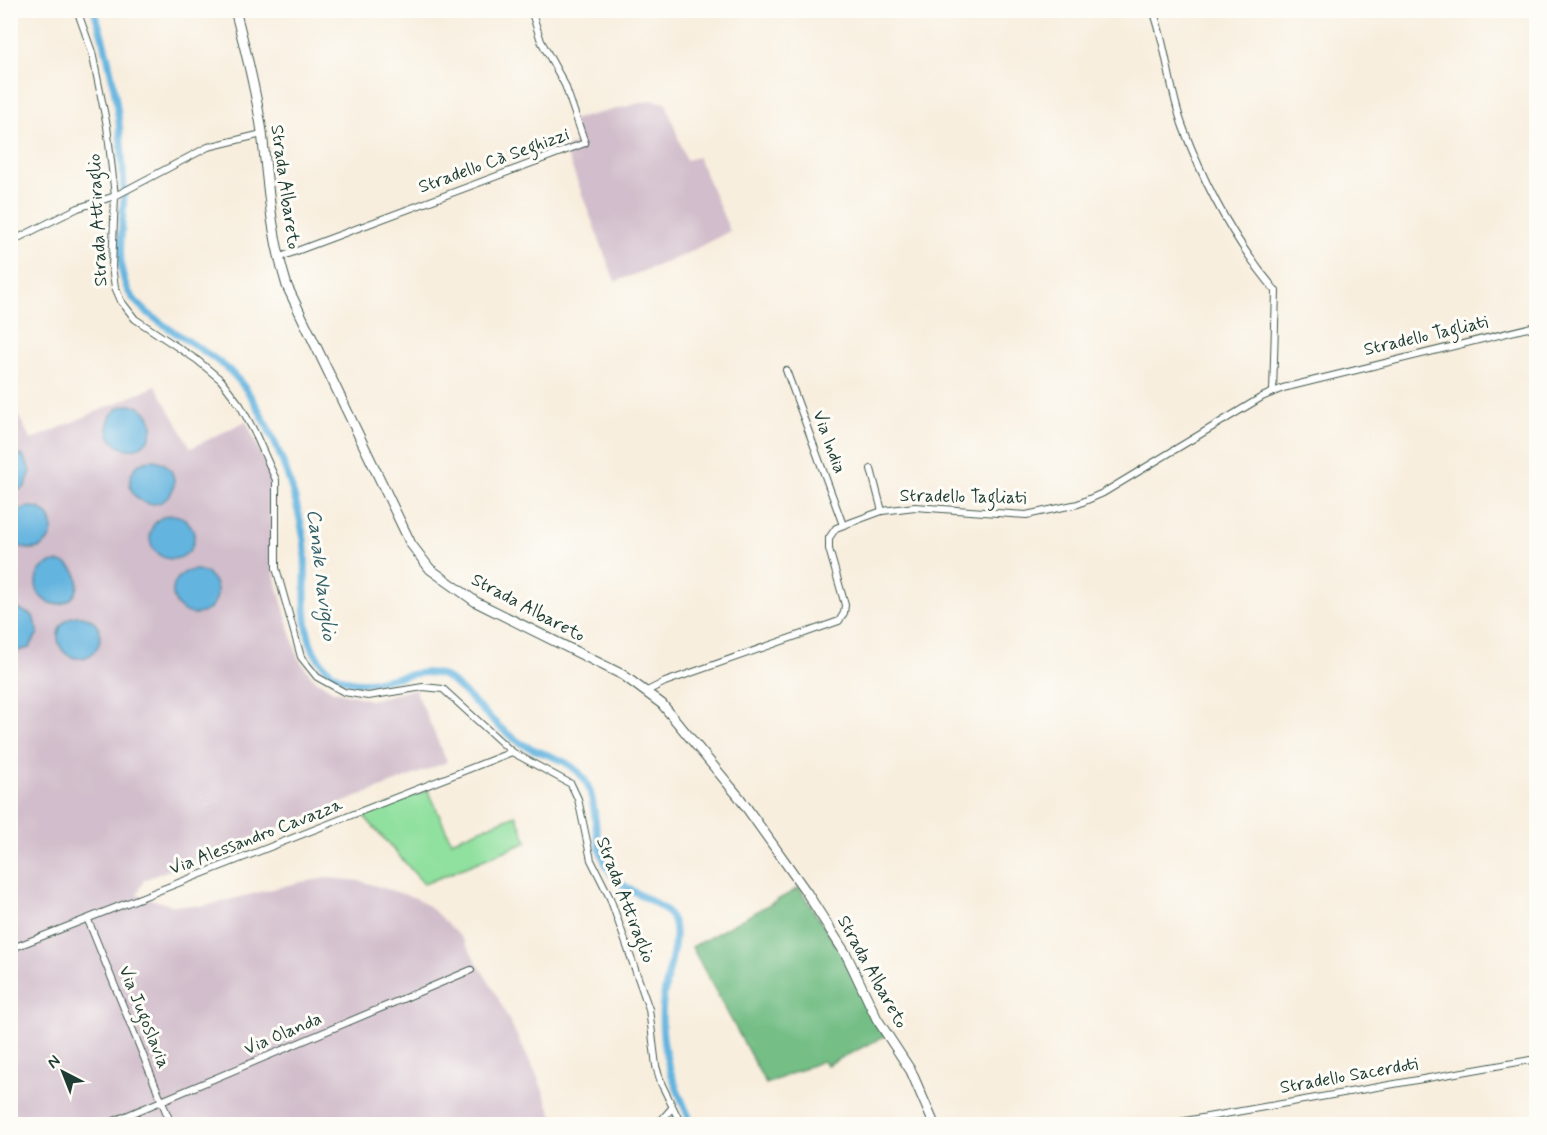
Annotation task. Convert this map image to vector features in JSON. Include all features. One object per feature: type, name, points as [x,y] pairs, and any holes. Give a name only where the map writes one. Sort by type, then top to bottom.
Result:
[{"type":"street","name":"Strada Attiraglio","points":[[78,10],[101,88],[115,196],[112,267],[121,301],[135,319],[197,360],[221,380],[240,405],[269,461],[277,491],[277,574],[299,651],[305,663],[327,684],[357,695],[374,696],[423,687],[439,687],[450,693],[512,752],[567,780],[576,794],[591,860],[610,898],[647,1002],[656,1066],[681,1125]]},
{"type":"street","name":"Strada Albareto","points":[[236,10],[255,90],[262,134],[268,205],[278,258],[287,286],[387,498],[421,558],[444,580],[476,602],[514,624],[605,666],[647,691],[691,737],[739,797],[807,893],[847,956],[878,1019],[911,1071],[934,1125]]},
{"type":"street","name":"Stradello Cà Seghizzi","points":[[278,258],[585,143],[565,85],[541,41],[531,10]]},
{"type":"street","points":[[1153,10],[1164,40],[1183,126],[1224,218],[1252,263],[1276,291],[1273,392]]},
{"type":"street","points":[[10,242],[78,208],[115,196],[208,147],[262,134]]},
{"type":"street","name":"Stradello Tagliati","points":[[843,525],[882,511],[915,507],[1026,515],[1078,504],[1103,493],[1273,392],[1363,366],[1536,326]]},
{"type":"street","name":"Via India","points":[[786,370],[843,525]]},
{"type":"street","points":[[871,469],[882,511]]},
{"type":"street","points":[[647,691],[665,682],[839,621],[844,613],[845,605],[828,542],[833,530],[843,525]]},
{"type":"street","name":"Via Alessandro Cavazza","points":[[10,949],[512,752]]},
{"type":"street","name":"Via Jugoslavia","points":[[88,920],[171,1125]]},
{"type":"street","name":"Via Olanda","points":[[107,1125],[471,970]]},
{"type":"street","name":"Stradello Sacerdoti","points":[[1168,1125],[1536,1059]]},
{"type":"street","points":[[658,1125],[672,1108]]},
{"type":"shaded area","points":[[652,100],[666,103],[686,160],[698,157],[730,231],[682,256],[615,282],[565,149],[578,142],[572,120]]},
{"type":"shaded area","points":[[156,386],[191,448],[246,421],[272,478],[275,491],[272,556],[275,578],[298,658],[312,677],[331,690],[370,700],[415,689],[447,762],[144,880],[137,895],[171,905],[204,906],[301,882],[328,878],[360,881],[416,898],[431,908],[462,938],[495,992],[538,1078],[556,1124],[11,1124],[10,400],[31,440]]},
{"type":"green space","points":[[428,790],[451,841],[516,815],[527,842],[424,884],[363,815]]},
{"type":"green space","points":[[799,888],[846,961],[885,1036],[827,1065],[822,1061],[766,1084],[692,947]]},
{"type":"water","points":[[130,405],[146,411],[152,427],[146,443],[130,449],[114,443],[108,427],[114,411]]},
{"type":"water","points":[[10,452],[23,456],[31,471],[25,487],[11,494]]},
{"type":"water","points":[[152,460],[168,466],[174,482],[168,498],[152,504],[136,498],[130,482],[136,466]]},
{"type":"water","points":[[31,507],[39,508],[46,513],[51,520],[51,536],[46,543],[39,548],[31,549],[23,548],[16,543],[11,536],[10,528],[11,520],[16,513],[23,508]]},
{"type":"water","points":[[172,515],[187,522],[194,537],[187,552],[172,559],[157,552],[150,537],[157,522]]},
{"type":"water","points":[[57,562],[65,563],[72,568],[77,575],[77,591],[72,598],[65,603],[57,604],[49,603],[42,598],[37,591],[36,583],[37,575],[42,568],[49,563]]},
{"type":"water","points":[[195,570],[210,577],[217,592],[210,607],[195,614],[180,607],[173,592],[180,577]]},
{"type":"water","points":[[17,608],[33,616],[38,633],[29,648],[13,652],[11,609]]},
{"type":"water","points":[[79,616],[87,617],[94,622],[99,629],[99,645],[94,652],[87,657],[79,658],[71,657],[64,652],[59,645],[58,637],[59,629],[64,622],[71,617]]},
{"type":"waterway","name":"Canale Naviglio","points":[[94,10],[107,55],[119,123],[124,193],[121,263],[126,286],[143,309],[219,361],[246,389],[255,403],[273,438],[294,495],[304,539],[308,632],[318,658],[333,674],[350,681],[386,680],[421,673],[436,674],[450,680],[519,742],[564,762],[580,774],[590,792],[598,841],[606,866],[614,877],[629,889],[665,910],[671,916],[674,924],[675,942],[663,1001],[663,1035],[668,1065],[692,1124]]}]
